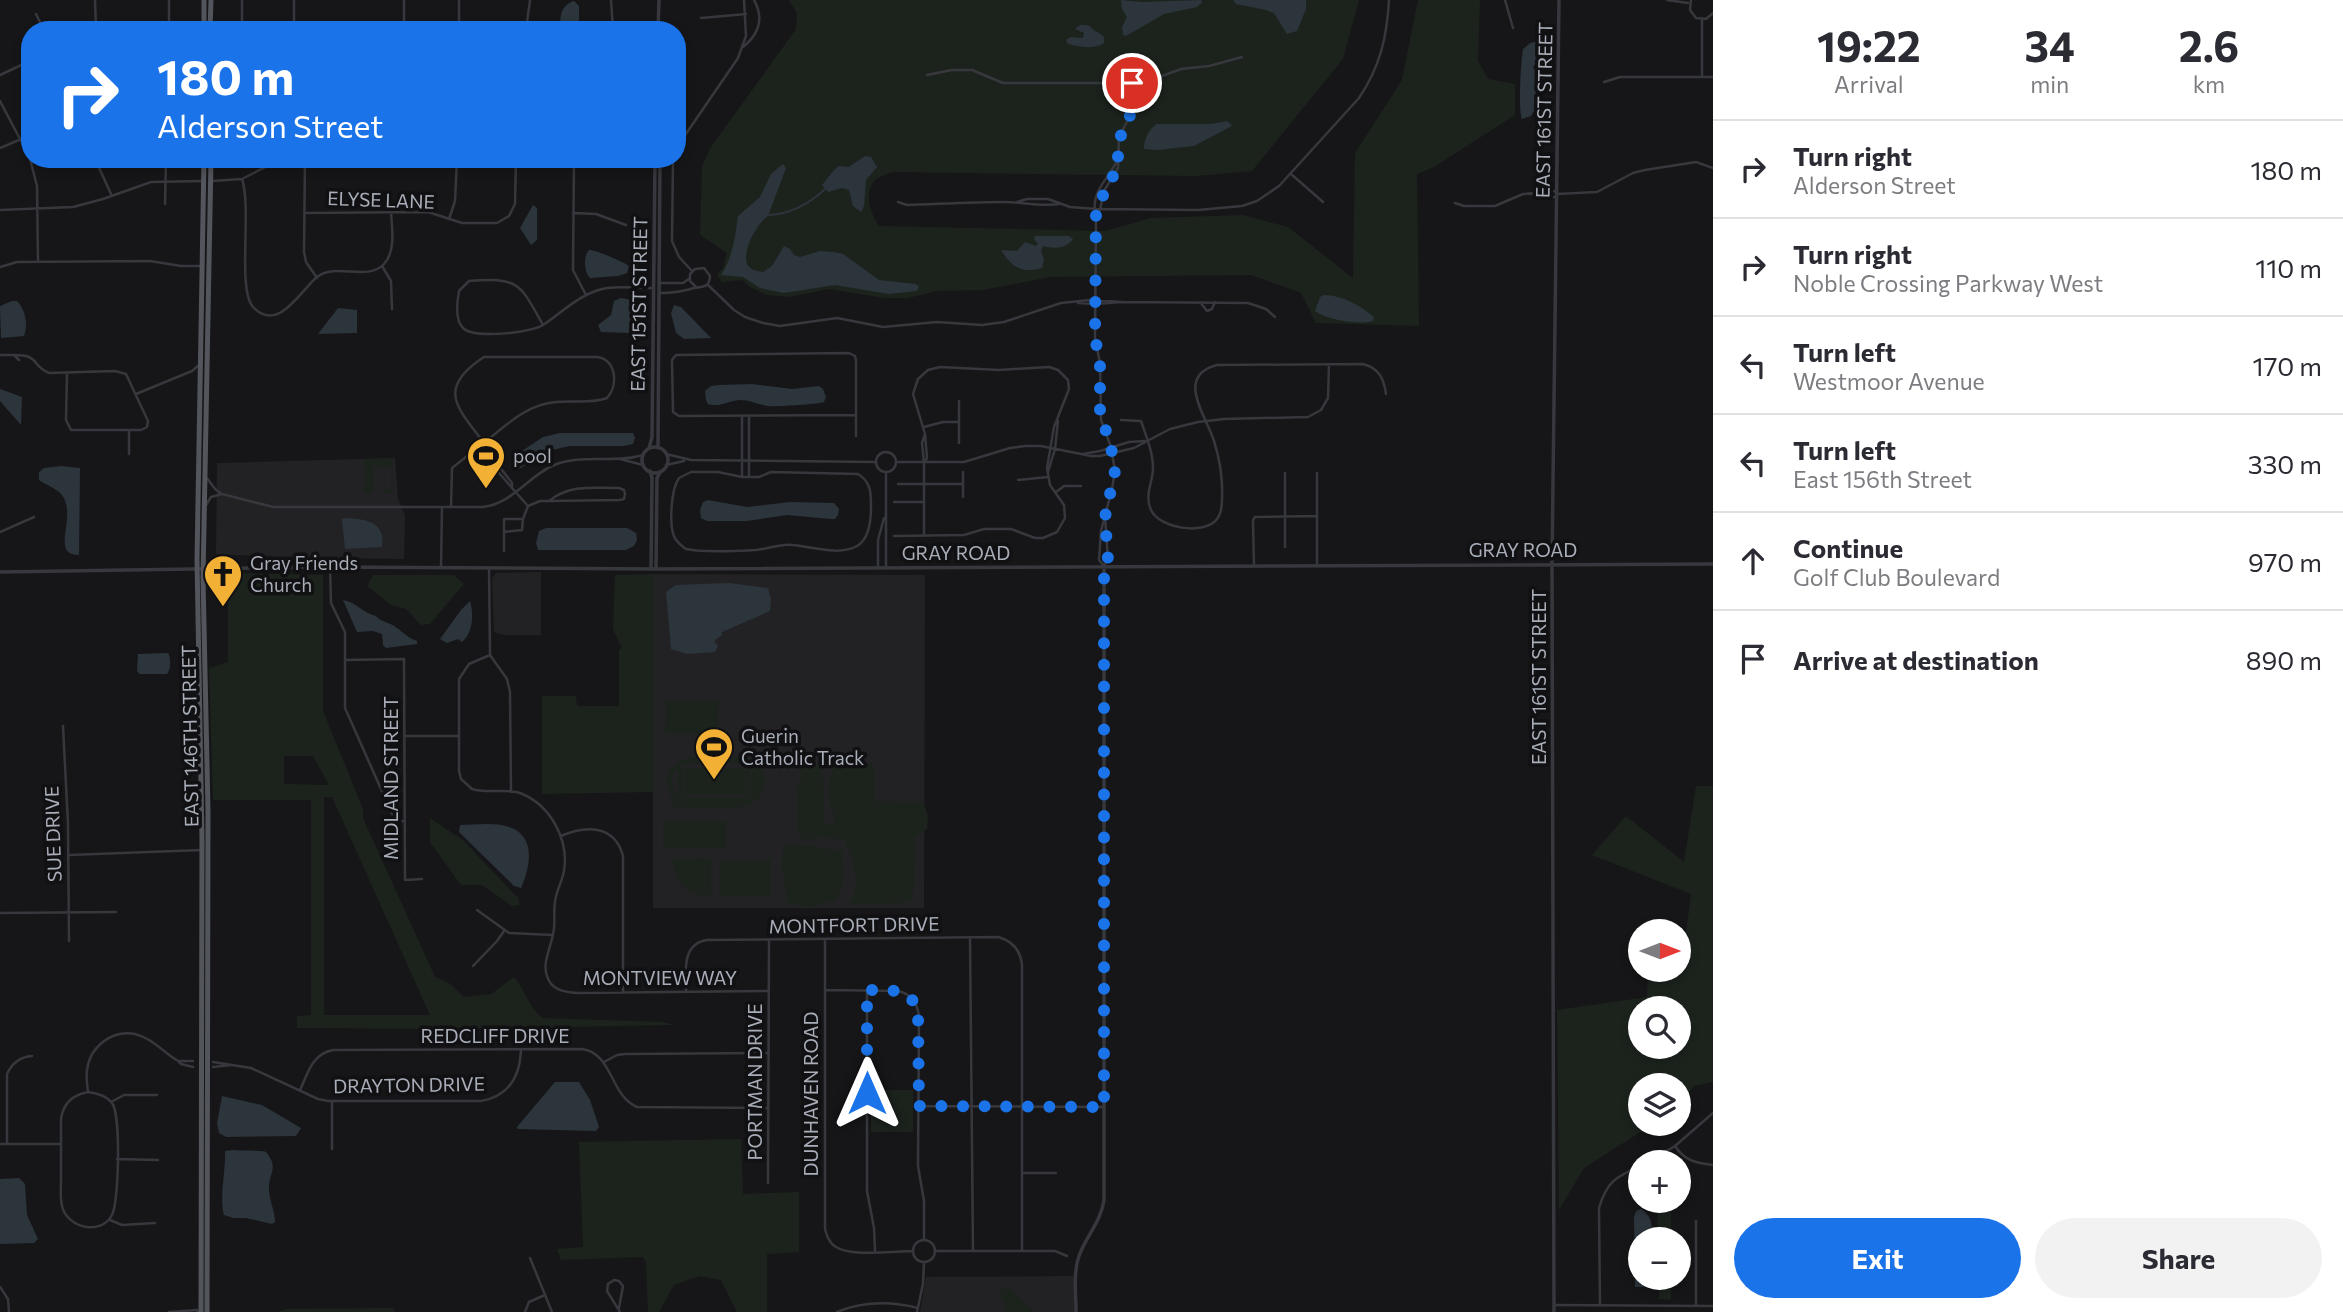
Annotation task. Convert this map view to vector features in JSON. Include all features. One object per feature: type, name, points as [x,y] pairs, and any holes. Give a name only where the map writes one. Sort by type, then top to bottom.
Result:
[{"type":"main road","points":[[204,0],[204,21]]},
{"type":"main road","points":[[211,0],[211,21]]},
{"type":"main road","name":"EAST 146TH STREET","points":[[205,168],[205,508],[200,569],[208,811],[207,1312]]},
{"type":"main road","name":"EAST 146TH STREET","points":[[199,1312],[201,362],[203,266],[209,168]]},
{"type":"street","points":[[95,0],[96,21]]},
{"type":"street","points":[[169,0],[169,21]]},
{"type":"street","points":[[242,0],[242,21]]},
{"type":"street","points":[[294,21],[295,0]]},
{"type":"street","points":[[404,0],[404,21]]},
{"type":"street","points":[[459,0],[459,21]]},
{"type":"street","points":[[527,21],[530,0]]},
{"type":"street","points":[[611,0],[612,21]]},
{"type":"street","points":[[658,21],[659,0]]},
{"type":"street","points":[[686,134],[734,66],[743,47],[746,36],[744,0]]},
{"type":"street","points":[[743,47],[751,40],[759,23],[759,11],[754,0]]},
{"type":"street","points":[[898,202],[906,205],[1048,199],[1059,204],[1094,209],[1198,210],[1242,206],[1269,194],[1291,174],[1368,85],[1378,65],[1385,40],[1389,0]]},
{"type":"street","points":[[1505,0],[1513,28]]},
{"type":"street","name":"EAST 161ST STREET","points":[[1554,1312],[1552,564],[1559,0]]},
{"type":"street","points":[[1667,0],[1690,2],[1691,13],[1702,20]]},
{"type":"street","points":[[1702,20],[1713,13]]},
{"type":"street","points":[[36,14],[40,21]]},
{"type":"street","points":[[701,18],[746,14]]},
{"type":"street","points":[[1702,20],[1702,77]]},
{"type":"street","points":[[928,75],[952,69],[972,70],[1003,83],[1132,83],[1181,69],[1209,66],[1242,57]]},
{"type":"street","points":[[0,75],[21,65]]},
{"type":"street","points":[[1604,82],[1620,77],[1713,77]]},
{"type":"street","points":[[1096,215],[1100,209],[1102,195],[1117,172],[1119,137],[1132,111],[1132,83]]},
{"type":"street","points":[[0,102],[21,143]]},
{"type":"street","points":[[0,148],[19,140]]},
{"type":"street","points":[[1104,566],[1099,560],[1101,531],[1114,478],[1111,447],[1100,412],[1101,370],[1095,338],[1094,209],[1100,186],[1118,159]]},
{"type":"street","points":[[1455,202],[1464,206],[1495,206],[1517,196],[1532,194],[1545,197],[1597,192],[1633,173],[1645,170],[1696,162],[1713,168]]},
{"type":"street","points":[[33,168],[37,182],[38,261]]},
{"type":"street","points":[[99,168],[112,196]]},
{"type":"street","points":[[165,204],[166,168]]},
{"type":"street","points":[[0,211],[73,207],[112,196],[140,184],[165,180],[242,179],[263,168]]},
{"type":"street","points":[[305,168],[305,258],[317,278]]},
{"type":"street","points":[[449,219],[455,201],[457,168]]},
{"type":"street","name":"ELYSE LANE","points":[[304,213],[431,212],[467,224],[502,221],[514,208],[516,168]]},
{"type":"street","points":[[574,168],[573,270],[586,295]]},
{"type":"street","name":"EAST 151ST STREET","points":[[658,168],[659,448]]},
{"type":"street","name":"EAST 151ST STREET","points":[[649,448],[652,437],[653,288],[658,168]]},
{"type":"street","points":[[674,168],[673,242],[679,257],[692,271]]},
{"type":"street","points":[[1291,174],[1323,202]]},
{"type":"street","points":[[242,179],[247,199],[247,293],[250,303],[261,312],[273,314],[284,311],[317,278],[327,273],[373,271],[383,266],[391,252],[391,212]]},
{"type":"street","points":[[1105,180],[1109,183]]},
{"type":"street","points":[[573,213],[596,214],[626,225]]},
{"type":"street","points":[[0,267],[17,262],[38,261],[150,261],[203,266]]},
{"type":"street","points":[[383,266],[391,281],[392,309]]},
{"type":"street","points":[[698,268],[707,270],[710,279],[708,285],[704,288],[691,284],[692,271],[698,268]]},
{"type":"street","points":[[659,283],[682,283],[690,278]]},
{"type":"street","points":[[543,325],[523,290],[511,282],[469,281],[459,291],[458,321],[468,332],[519,333],[543,325],[586,295],[608,288],[653,288]]},
{"type":"street","points":[[708,285],[739,313],[776,325],[833,318],[887,328],[937,322],[993,324],[1049,305],[1075,302],[1254,304],[1271,312],[1275,317]]},
{"type":"street","points":[[659,293],[685,292],[696,287]]},
{"type":"street","points":[[1200,302],[1203,308],[1209,311],[1215,302]]},
{"type":"street","points":[[856,415],[679,416],[674,414],[674,357],[679,354],[852,354],[856,360],[856,415],[856,436]]},
{"type":"street","points":[[0,355],[29,355],[45,372],[123,373],[148,421],[147,426],[141,430],[71,430],[66,420],[66,373]]},
{"type":"street","points":[[14,355],[19,360]]},
{"type":"street","points":[[451,507],[452,468],[482,444],[517,417],[539,406],[557,402],[599,401],[607,398],[614,388],[613,369],[607,359],[484,357],[461,378],[455,393],[458,409],[482,444],[498,468],[528,506]]},
{"type":"street","points":[[135,394],[192,372],[201,362]]},
{"type":"street","points":[[896,462],[964,462],[1021,446],[1052,448],[1096,456],[1127,450],[1170,429],[1206,421],[1315,415],[1328,398],[1329,364]]},
{"type":"street","points":[[1141,421],[1153,463],[1148,500],[1154,515],[1159,521],[1172,526],[1207,526],[1217,519],[1220,513],[1222,486],[1216,448],[1195,390],[1198,377],[1209,368],[1217,365],[1369,366],[1380,374],[1385,394]]},
{"type":"street","points":[[894,536],[924,536],[964,535],[984,529],[1013,529],[1035,538],[1045,538],[1057,532],[1065,517],[1064,505],[1051,487],[1048,475],[1058,420],[1069,388],[1066,378],[1056,369],[940,367],[924,372],[918,379],[914,388],[914,404],[924,426],[927,458],[924,463],[924,536]]},
{"type":"street","points":[[192,372],[201,374]]},
{"type":"street","points":[[959,401],[959,443]]},
{"type":"street","points":[[742,416],[742,477]]},
{"type":"street","points":[[749,416],[749,478]]},
{"type":"street","points":[[1121,420],[1141,421],[1145,418]]},
{"type":"street","points":[[924,426],[959,422]]},
{"type":"street","points":[[129,430],[129,454]]},
{"type":"street","points":[[1083,454],[1148,440]]},
{"type":"street","points":[[1126,443],[1127,450]]},
{"type":"street","points":[[643,465],[643,455],[649,448],[659,448],[666,454],[691,460],[876,462]]},
{"type":"street","points":[[887,452],[893,455],[896,462],[893,469],[886,472],[880,470],[876,462],[879,454],[887,452]]},
{"type":"street","points":[[666,454],[666,465]]},
{"type":"street","points":[[205,473],[212,485],[222,494],[273,507],[492,506],[538,474],[563,462],[643,455]]},
{"type":"street","points":[[617,459],[643,465],[650,471],[654,569]]},
{"type":"street","points":[[654,569],[657,478],[666,465],[691,460]]},
{"type":"street","points":[[650,471],[661,471]]},
{"type":"street","points":[[718,471],[742,477],[749,478],[771,472],[854,473],[861,476],[869,484],[871,508],[864,538],[858,545],[845,549],[821,550],[788,544],[756,550],[690,550],[682,546],[674,537],[673,487],[678,478],[685,473],[718,471]]},
{"type":"street","points":[[886,472],[886,568]]},
{"type":"street","points":[[963,472],[963,497]]},
{"type":"street","points":[[1285,472],[1285,547]]},
{"type":"street","points":[[1317,472],[1317,565]]},
{"type":"street","points":[[1018,480],[1048,475]]},
{"type":"street","points":[[898,484],[963,485]]},
{"type":"street","points":[[1056,492],[1066,486],[1080,486]]},
{"type":"street","points":[[503,532],[522,530],[528,506],[537,502],[620,500],[624,499],[625,494],[624,490],[619,488],[578,488],[563,491],[550,501]]},
{"type":"street","points":[[205,508],[211,497],[222,494]]},
{"type":"street","points":[[894,502],[924,502]]},
{"type":"street","points":[[441,568],[442,507]]},
{"type":"street","points":[[878,568],[878,540],[885,514]]},
{"type":"street","points":[[1254,566],[1254,518],[1317,516]]},
{"type":"street","points":[[0,532],[34,517]]},
{"type":"street","points":[[1076,1312],[1078,1260],[1084,1244],[1098,1223],[1103,1205],[1104,566],[1108,560],[1105,517]]},
{"type":"street","points":[[503,551],[503,519],[523,519]]},
{"type":"street","name":"GRAY ROAD","points":[[0,572],[330,568],[1713,564]]},
{"type":"street","points":[[330,568],[331,603],[345,632],[347,711],[395,820],[404,821]]},
{"type":"street","points":[[489,568],[490,655],[508,679],[510,692],[511,792]]},
{"type":"street","points":[[490,655],[470,664],[459,679],[458,771],[466,785],[479,791],[520,793],[543,809],[561,836],[579,830],[600,830],[616,839],[624,856],[623,992]]},
{"type":"street","name":"MIDLAND STREET","points":[[345,660],[404,659],[405,880],[422,880]]},
{"type":"street","name":"SUE DRIVE","points":[[63,726],[69,855],[69,942]]},
{"type":"street","points":[[404,736],[458,736]]},
{"type":"street","name":"MONTVIEW WAY","points":[[561,836],[565,863],[554,904],[553,935],[545,968],[548,979],[555,987],[563,992],[577,993],[769,991]]},
{"type":"street","points":[[69,855],[202,850]]},
{"type":"street","points":[[477,910],[504,931],[514,935],[553,935]]},
{"type":"street","points":[[0,913],[116,912]]},
{"type":"street","points":[[473,965],[504,931]]},
{"type":"street","name":"MONTFORT DRIVE","points":[[686,992],[687,955],[693,945],[707,940],[998,937],[1014,946],[1019,952],[1022,964],[1022,1106]]},
{"type":"street","points":[[970,938],[973,1251]]},
{"type":"street","name":"DUNHAVEN ROAD","points":[[825,939],[825,1229],[834,1246],[846,1251],[875,1251]]},
{"type":"street","name":"PORTMAN DRIVE","points":[[768,1183],[769,940]]},
{"type":"street","points":[[825,990],[901,991],[914,1000],[918,1010],[918,1166],[923,1201],[924,1240]]},
{"type":"street","points":[[867,990],[867,1191],[875,1251],[912,1251]]},
{"type":"street","points":[[88,1092],[87,1069],[92,1055],[105,1040],[115,1035],[136,1034],[149,1040],[181,1064],[193,1067]]},
{"type":"street","name":"DRAYTON DRIVE","points":[[213,1062],[251,1068],[318,1099],[332,1101],[486,1100],[502,1093],[513,1082],[520,1068],[520,1050]]},
{"type":"street","name":"REDCLIFF DRIVE","points":[[300,1090],[314,1060],[329,1051],[585,1050],[595,1053],[604,1062]]},
{"type":"street","points":[[768,1108],[640,1107],[624,1097],[604,1062],[625,1054],[769,1053]]},
{"type":"street","points":[[7,1144],[7,1073],[11,1065],[32,1056]]},
{"type":"street","points":[[178,1061],[193,1061]]},
{"type":"street","name":"DRAYTON DRIVE","points":[[213,1067],[231,1065]]},
{"type":"street","points":[[88,1092],[101,1095],[111,1102],[117,1120],[117,1201],[110,1219],[89,1228],[72,1222],[62,1208],[61,1119],[64,1107],[75,1096],[88,1092]]},
{"type":"street","points":[[111,1102],[124,1095],[157,1095]]},
{"type":"street","points":[[332,1101],[332,1149]]},
{"type":"street","points":[[919,1106],[1104,1107]]},
{"type":"street","points":[[1022,1106],[1022,1251]]},
{"type":"street","points":[[1668,1150],[1713,1113]]},
{"type":"street","points":[[0,1144],[61,1144]]},
{"type":"street","points":[[1675,1146],[1681,1156],[1692,1162],[1713,1165]]},
{"type":"street","points":[[117,1159],[158,1160]]},
{"type":"street","points":[[1600,1306],[1599,1208],[1611,1181],[1628,1172]]},
{"type":"street","points":[[1022,1173],[1056,1173]]},
{"type":"street","points":[[110,1219],[122,1225],[155,1223]]},
{"type":"street","points":[[1696,1222],[1696,1306]]},
{"type":"street","points":[[924,1240],[932,1243],[935,1251],[930,1260],[923,1262],[915,1258],[912,1251],[917,1242],[924,1240]]},
{"type":"street","points":[[935,1251],[1055,1251],[1068,1256]]},
{"type":"street","points":[[530,1258],[552,1312]]},
{"type":"street","points":[[837,1312],[875,1303],[900,1304],[918,1310],[923,1284],[923,1262]]},
{"type":"street","points":[[614,1280],[623,1286],[620,1310],[607,1291],[608,1284],[614,1280]]},
{"type":"street","points":[[0,1287],[8,1299],[9,1312]]},
{"type":"street","points":[[526,1312],[528,1304],[545,1295]]},
{"type":"street","points":[[1554,1305],[1713,1306]]},
{"type":"street","points":[[1632,1307],[1632,1312]]},
{"type":"street","points":[[169,1312],[199,1312]]},
{"type":"shaded area","points":[[789,0],[1359,0],[1343,59],[1252,171],[1196,176],[892,172],[876,179],[870,190],[871,209],[879,226],[1105,231],[1151,218],[1243,215],[1288,227],[1353,278],[1355,153],[1402,80],[1418,0],[1480,0],[1478,61],[1488,79],[1515,84],[1515,115],[1434,167],[1417,174],[1419,326],[1316,323],[1301,293],[1251,275],[1051,277],[983,290],[937,291],[908,298],[884,298],[829,289],[789,297],[767,295],[742,280],[722,282],[717,275],[723,268],[727,253],[700,235],[702,166],[711,147],[796,29],[797,13]]},
{"type":"shaded area","points":[[1121,0],[1202,2],[1197,7],[1164,14],[1126,36],[1123,35],[1122,27],[1127,17]]},
{"type":"shaded area","points":[[1233,0],[1306,0],[1306,9],[1297,31],[1287,34],[1274,13],[1236,4]]},
{"type":"shaded area","points":[[574,1],[579,6],[579,21],[561,21],[563,9]]},
{"type":"shaded area","points":[[1080,25],[1088,25],[1098,32],[1104,37],[1104,43],[1091,47],[1068,44],[1066,40],[1070,37],[1083,38],[1084,33],[1075,29]]},
{"type":"shaded area","points":[[1535,42],[1540,45],[1541,51],[1533,67],[1539,76],[1534,96],[1536,108],[1531,116],[1522,119],[1520,96],[1523,49]]},
{"type":"shaded area","points":[[1227,121],[1232,125],[1230,127],[1194,146],[1144,149],[1148,135],[1157,124],[1211,124]]},
{"type":"shaded area","points":[[865,156],[871,157],[877,167],[866,180],[861,212],[853,206],[849,190],[842,188],[828,192],[822,185],[839,166],[849,167]]},
{"type":"shaded area","points":[[783,164],[786,168],[768,216],[755,231],[749,245],[746,258],[750,268],[763,272],[772,266],[784,246],[800,257],[820,251],[834,252],[843,254],[879,280],[916,284],[919,287],[917,291],[889,294],[835,285],[784,293],[760,288],[743,277],[721,275],[731,254],[738,216],[760,197],[771,174]]},
{"type":"shaded area","points":[[533,205],[537,208],[537,240],[531,245],[520,228]]},
{"type":"shaded area","points":[[1035,236],[1069,236],[1073,239],[1060,247],[1043,246],[1042,268],[1035,270],[1018,268],[1001,250],[1017,251],[1025,242],[1036,246],[1038,244]]},
{"type":"shaded area","points":[[589,250],[629,266],[627,273],[590,278],[585,264]]},
{"type":"shaded area","points":[[1324,295],[1357,305],[1374,317],[1373,321],[1352,322],[1320,314],[1315,311],[1320,297]]},
{"type":"shaded area","points":[[621,298],[637,303],[637,329],[628,333],[601,332],[598,325],[611,315],[614,301]]},
{"type":"shaded area","points":[[17,301],[24,313],[24,336],[1,338],[0,306]]},
{"type":"shaded area","points":[[674,305],[681,307],[711,338],[684,339],[676,333],[671,313]]},
{"type":"shaded area","points":[[338,308],[357,310],[357,333],[318,334]]},
{"type":"shaded area","points":[[752,384],[792,389],[819,386],[826,397],[821,403],[779,406],[741,400],[713,405],[706,400],[705,391],[711,386]]},
{"type":"shaded area","points":[[0,389],[22,397],[21,425],[0,401]]},
{"type":"shaded area","points":[[560,433],[633,433],[635,438],[633,444],[624,446],[570,446],[552,450],[519,469],[513,465],[516,455],[543,437]]},
{"type":"shaded area","points":[[395,458],[398,499],[405,515],[404,559],[216,554],[217,463]]},
{"type":"shaded area","points":[[364,459],[393,459],[393,493],[383,493],[383,489],[391,489],[391,467],[373,467],[373,493],[364,493]]},
{"type":"shaded area","points":[[44,468],[80,468],[79,555],[66,549],[67,514],[62,495],[39,480],[39,472]]},
{"type":"shaded area","points":[[708,500],[747,507],[790,502],[834,503],[839,509],[835,519],[787,515],[747,521],[707,521],[701,518],[700,510],[703,502]]},
{"type":"shaded area","points":[[342,519],[372,523],[381,532],[382,547],[345,549]]},
{"type":"shaded area","points":[[546,528],[627,528],[636,533],[637,540],[634,546],[626,550],[538,550],[536,543],[539,531]]},
{"type":"shaded area","points":[[541,572],[541,635],[504,635],[494,632],[492,578],[496,573]]},
{"type":"shaded area","points":[[228,573],[323,575],[323,711],[363,809],[363,818],[435,977],[449,983],[464,997],[491,994],[514,977],[534,1009],[543,1018],[663,1022],[674,1025],[447,1029],[297,1028],[297,1016],[311,1015],[311,800],[213,800],[209,668],[228,662]],"holes":[[[284,756],[313,756],[329,785],[284,784]],[[324,797],[332,797],[430,1015],[324,1015]]]},
{"type":"shaded area","points":[[653,574],[925,575],[924,908],[653,908]]},
{"type":"shaded area","points":[[653,574],[653,792],[542,794],[542,696],[576,696],[577,706],[619,706],[619,650],[622,648],[613,629],[615,575]]},
{"type":"shaded area","points":[[373,575],[454,575],[464,584],[430,624],[421,625],[406,609],[391,605],[367,586]]},
{"type":"shaded area","points":[[729,583],[768,588],[770,611],[722,632],[714,641],[718,646],[715,652],[687,654],[671,649],[666,592],[676,585]]},
{"type":"shaded area","points":[[343,600],[394,626],[417,641],[417,644],[386,648],[382,634],[373,631],[357,632]]},
{"type":"shaded area","points":[[470,601],[472,623],[466,638],[462,642],[458,639],[447,643],[440,639],[461,610]]},
{"type":"shaded area","points":[[168,653],[170,664],[167,674],[140,674],[137,671],[138,654]]},
{"type":"shaded area","points":[[666,700],[719,700],[718,735],[665,734]]},
{"type":"shaded area","points":[[698,757],[760,758],[760,763],[756,764],[762,772],[764,789],[752,804],[733,808],[671,807],[671,802],[675,802],[668,790],[667,776],[679,761]],"holes":[[[741,763],[751,766],[751,781],[748,780],[750,767],[746,767],[746,797],[750,797],[748,785],[751,785],[751,798],[748,800],[684,798],[684,801],[679,798],[673,790],[671,781],[678,768],[679,797],[683,797],[682,768],[679,768],[684,764]]]},
{"type":"shaded area","points":[[834,763],[874,764],[874,801],[923,802],[928,816],[927,829],[916,836],[912,899],[905,903],[848,905],[853,898],[856,882],[845,840],[820,837],[805,841],[797,833],[797,786],[801,784],[800,767],[817,766],[823,772],[824,823],[833,824],[835,818],[827,794]]},
{"type":"shaded area","name":"Guerin Catholic Track","points":[[684,768],[745,768],[745,795],[684,795]]},
{"type":"shaded area","points":[[1696,786],[1713,786],[1713,1082],[1694,1086],[1691,1090],[1691,1073],[1628,1073],[1628,1136],[1634,1136],[1584,1168],[1559,1210],[1557,1010],[1628,1000],[1628,1059],[1691,1059],[1691,996],[1647,996],[1648,982],[1691,982],[1691,919],[1688,919],[1691,894],[1592,855],[1626,816],[1684,862]]},
{"type":"shaded area","points":[[430,818],[464,841],[518,898],[520,905],[512,906],[482,885],[461,885],[430,842]]},
{"type":"shaded area","points":[[663,821],[726,822],[726,849],[663,849]]},
{"type":"shaded area","points":[[460,825],[503,825],[518,831],[524,838],[529,853],[521,888],[514,886],[459,832]]},
{"type":"shaded area","points":[[786,845],[842,851],[844,879],[837,899],[818,906],[788,905],[782,867],[783,849]]},
{"type":"shaded area","points":[[673,859],[711,860],[711,896],[703,896],[683,886],[675,874]]},
{"type":"shaded area","points":[[719,860],[771,860],[771,896],[719,896]]},
{"type":"shaded area","points":[[555,1082],[579,1082],[590,1100],[599,1127],[596,1131],[518,1129]]},
{"type":"shaded area","points":[[871,1090],[913,1090],[913,1132],[871,1132]]},
{"type":"shaded area","points":[[222,1096],[262,1105],[301,1128],[296,1136],[226,1137],[219,1133],[217,1123]]},
{"type":"shaded area","points":[[741,1139],[743,1194],[799,1192],[799,1252],[767,1254],[767,1312],[737,1312],[721,1280],[699,1276],[674,1285],[659,1312],[648,1312],[646,1263],[643,1257],[561,1260],[557,1249],[583,1247],[579,1142]]},
{"type":"shaded area","points":[[225,1151],[267,1152],[273,1169],[269,1185],[275,1222],[272,1224],[224,1215],[222,1201]]},
{"type":"shaded area","points":[[19,1178],[25,1184],[27,1215],[38,1239],[34,1243],[0,1244],[0,1179]]},
{"type":"shaded area","points":[[1635,1213],[1646,1213],[1652,1227],[1634,1227]]},
{"type":"shaded area","points":[[1657,1213],[1671,1213],[1671,1227],[1658,1227]]},
{"type":"shaded area","points":[[1074,1276],[1074,1312],[920,1312],[926,1277]]},
{"type":"shaded area","points":[[1007,1285],[1035,1312],[1008,1312],[997,1295]]},
{"type":"shaded area","points":[[1659,1290],[1671,1290],[1671,1300],[1659,1299]]},
{"type":"shaded area","points":[[393,1308],[395,1312],[278,1312],[286,1309]]},
{"type":"waterway","points":[[769,215],[799,207],[825,189]]},
{"type":"place","name":"pool","points":[[486,490]]},
{"type":"place","name":"Gray Friends Church","points":[[223,608]]},
{"type":"place","name":"Guerin Catholic Track","points":[[714,781]]},
{"type":"route","points":[[867,1093],[867,990],[892,990],[908,995],[914,1000],[918,1010],[919,1106],[1104,1107],[1104,566],[1108,560],[1105,517],[1115,471],[1114,457],[1100,412],[1100,363],[1095,338],[1096,215],[1104,191],[1118,168],[1118,142],[1132,111],[1132,83]]}]
